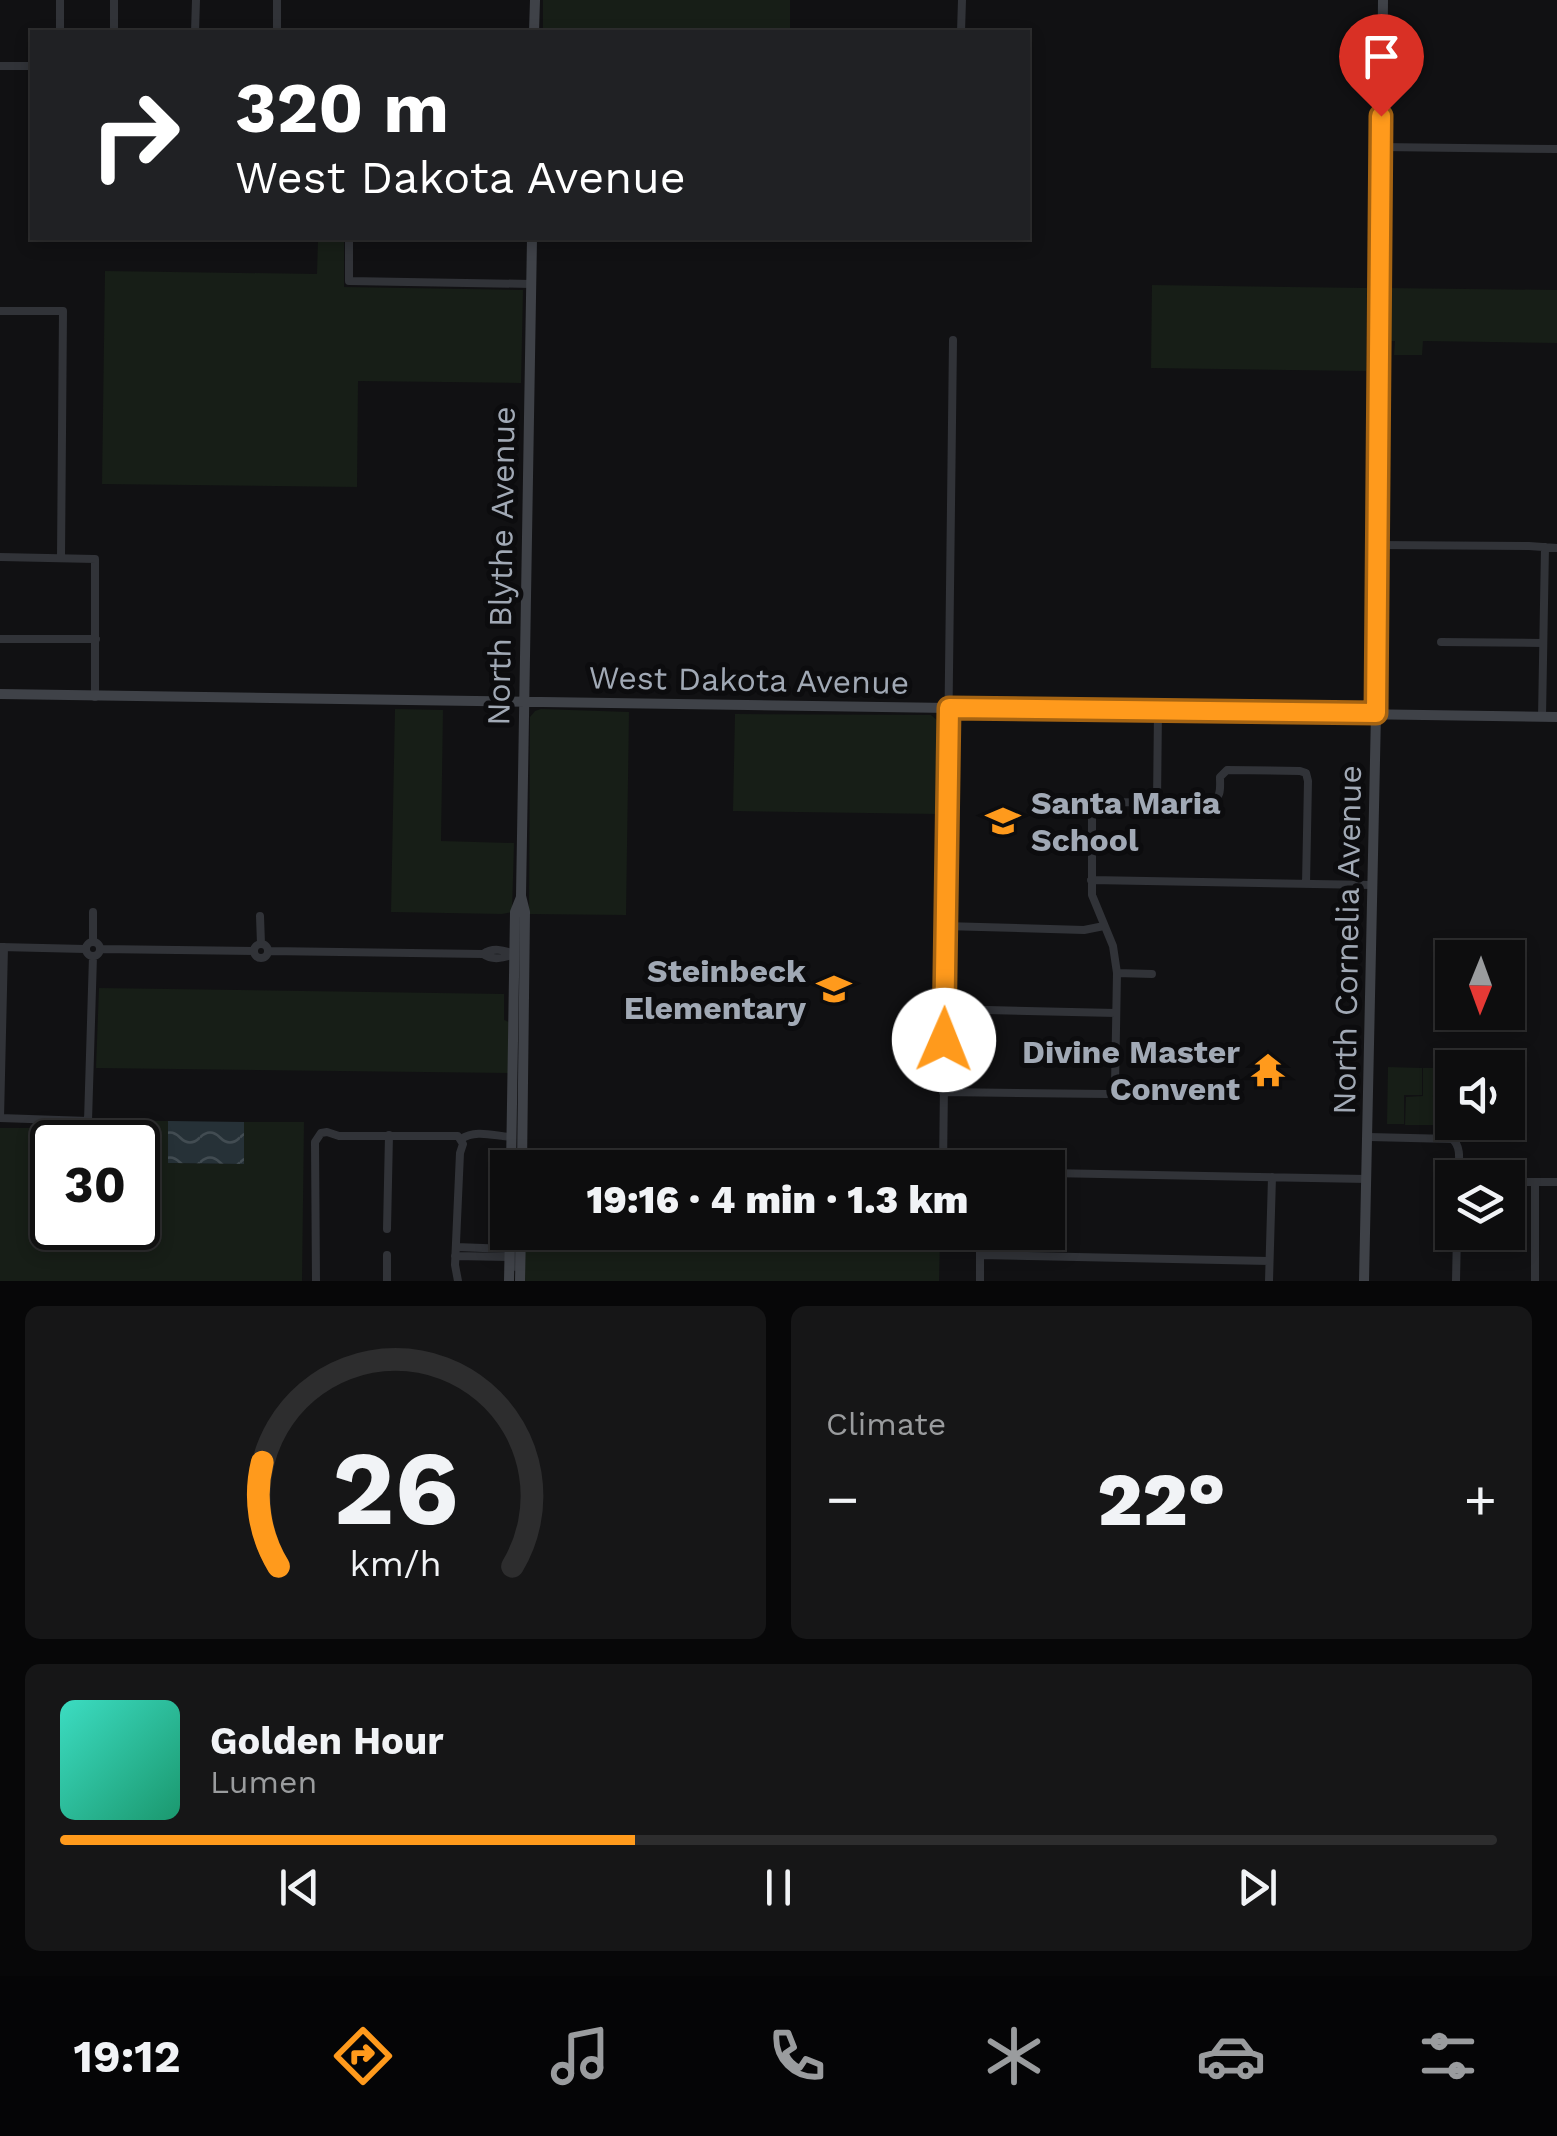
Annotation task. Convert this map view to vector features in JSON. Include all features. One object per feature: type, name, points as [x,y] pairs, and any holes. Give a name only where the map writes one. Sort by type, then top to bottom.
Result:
[{"type":"street","points":[[60,0],[60,30]]},
{"type":"street","points":[[114,0],[114,30]]},
{"type":"street","points":[[195,30],[196,0]]},
{"type":"street","points":[[277,30],[278,0]]},
{"type":"street","points":[[534,30],[535,0]]},
{"type":"street","points":[[961,30],[962,0]]},
{"type":"street","name":"North Cornelia Avenue","points":[[1364,1281],[1376,713],[1383,0]]},
{"type":"street","points":[[0,66],[30,66]]},
{"type":"street","points":[[1380,147],[1557,149]]},
{"type":"street","points":[[349,240],[349,281],[531,284]]},
{"type":"street","name":"North Blythe Avenue","points":[[512,1150],[524,1020],[526,912],[521,896],[532,240]]},
{"type":"street","points":[[0,310],[62,311],[61,557]]},
{"type":"street","points":[[942,1150],[954,340]]},
{"type":"street","points":[[1377,544],[1557,548]]},
{"type":"street","points":[[1542,717],[1545,547]]},
{"type":"street","points":[[0,557],[95,559],[95,697]]},
{"type":"street","points":[[0,638],[96,639]]},
{"type":"street","points":[[1441,642],[1542,643]]},
{"type":"street","name":"West Dakota Avenue","points":[[0,694],[1557,718]]},
{"type":"street","points":[[1157,802],[1158,710]]},
{"type":"street","points":[[943,1092],[1107,1094],[1115,1086],[1117,973],[1091,880],[1092,809],[1096,802],[1211,802],[1218,799],[1220,777],[1226,770],[1300,770],[1306,773],[1306,884]]},
{"type":"street","points":[[1091,880],[1372,885]]},
{"type":"street","name":"North Blythe Avenue","points":[[520,1150],[514,954],[515,912],[521,896]]},
{"type":"street","points":[[92,912],[93,941]]},
{"type":"street","points":[[260,916],[261,944]]},
{"type":"street","points":[[944,926],[1084,930],[1104,926]]},
{"type":"street","points":[[85,949],[93,941]]},
{"type":"street","points":[[93,941],[100,945],[99,953],[93,956]]},
{"type":"street","points":[[261,944],[269,951]]},
{"type":"street","points":[[254,951],[261,944]]},
{"type":"street","points":[[85,949],[2,947],[0,1118],[88,1120],[93,956]]},
{"type":"street","points":[[85,949],[93,956]]},
{"type":"street","points":[[100,949],[254,951]]},
{"type":"street","points":[[254,951],[261,958],[269,951]]},
{"type":"street","points":[[269,951],[483,954],[489,958],[514,954]]},
{"type":"street","name":"North Blythe Avenue","points":[[514,954],[521,962],[520,1014],[524,1020]]},
{"type":"street","points":[[1117,973],[1152,974]]},
{"type":"street","points":[[944,1010],[1116,1013]]},
{"type":"street","points":[[316,1281],[315,1142],[327,1132],[340,1136],[455,1134],[461,1140],[458,1281]]},
{"type":"street","points":[[461,1140],[476,1133],[512,1137]]},
{"type":"street","points":[[388,1229],[389,1135]]},
{"type":"street","points":[[1369,1137],[1452,1140],[1457,1142],[1458,1160]]},
{"type":"street","points":[[1065,1174],[1367,1179]]},
{"type":"street","points":[[1269,1281],[1272,1177]]},
{"type":"street","points":[[1525,1182],[1557,1182]]},
{"type":"street","points":[[1535,1281],[1536,1182]]},
{"type":"street","points":[[515,1281],[519,1250]]},
{"type":"street","points":[[980,1250],[980,1281]]},
{"type":"street","points":[[1456,1281],[1457,1250]]},
{"type":"street","points":[[456,1252],[510,1253],[515,1281]]},
{"type":"street","points":[[386,1281],[387,1255]]},
{"type":"street","points":[[980,1255],[1268,1261]]},
{"type":"shaded area","points":[[543,0],[790,0],[790,30],[543,30]]},
{"type":"shaded area","points":[[318,240],[344,241],[344,287],[523,290],[521,383],[358,381],[357,487],[102,484],[105,271],[317,274]]},
{"type":"shaded area","points":[[1152,285],[1367,288],[1366,371],[1151,368]]},
{"type":"shaded area","points":[[1387,288],[1557,290],[1557,343],[1423,341],[1422,355],[1394,355],[1395,341],[1386,341]]},
{"type":"shaded area","points":[[395,709],[443,710],[441,841],[514,843],[512,912],[391,912]]},
{"type":"shaded area","points":[[541,709],[629,712],[626,915],[529,914],[530,717]]},
{"type":"shaded area","points":[[735,714],[931,715],[939,722],[938,814],[733,811]]},
{"type":"shaded area","points":[[99,988],[504,994],[504,1020],[509,1022],[508,1073],[96,1068]]},
{"type":"shaded area","points":[[1388,1067],[1422,1068],[1422,1095],[1404,1095],[1404,1124],[1387,1124]]},
{"type":"shaded area","points":[[1423,1068],[1435,1068],[1435,1125],[1405,1125],[1406,1097],[1423,1096]]},
{"type":"shaded area","points":[[160,1121],[168,1121],[168,1163],[243,1164],[244,1122],[304,1122],[302,1281],[0,1281],[0,1128],[30,1128],[30,1250],[160,1250]]},
{"type":"shaded area","points":[[525,1250],[940,1250],[939,1281],[524,1281]]},
{"type":"water","points":[[168,1121],[244,1122],[244,1164],[168,1163]]},
{"type":"place","name":"Santa Maria School","points":[[1003,821]]},
{"type":"place","name":"Steinbeck Elementary","points":[[834,989]]},
{"type":"place","name":"Divine Master Convent","points":[[1268,1070]]},
{"type":"route","points":[[944,1040],[949,708],[1376,713],[1381,116]]}]
